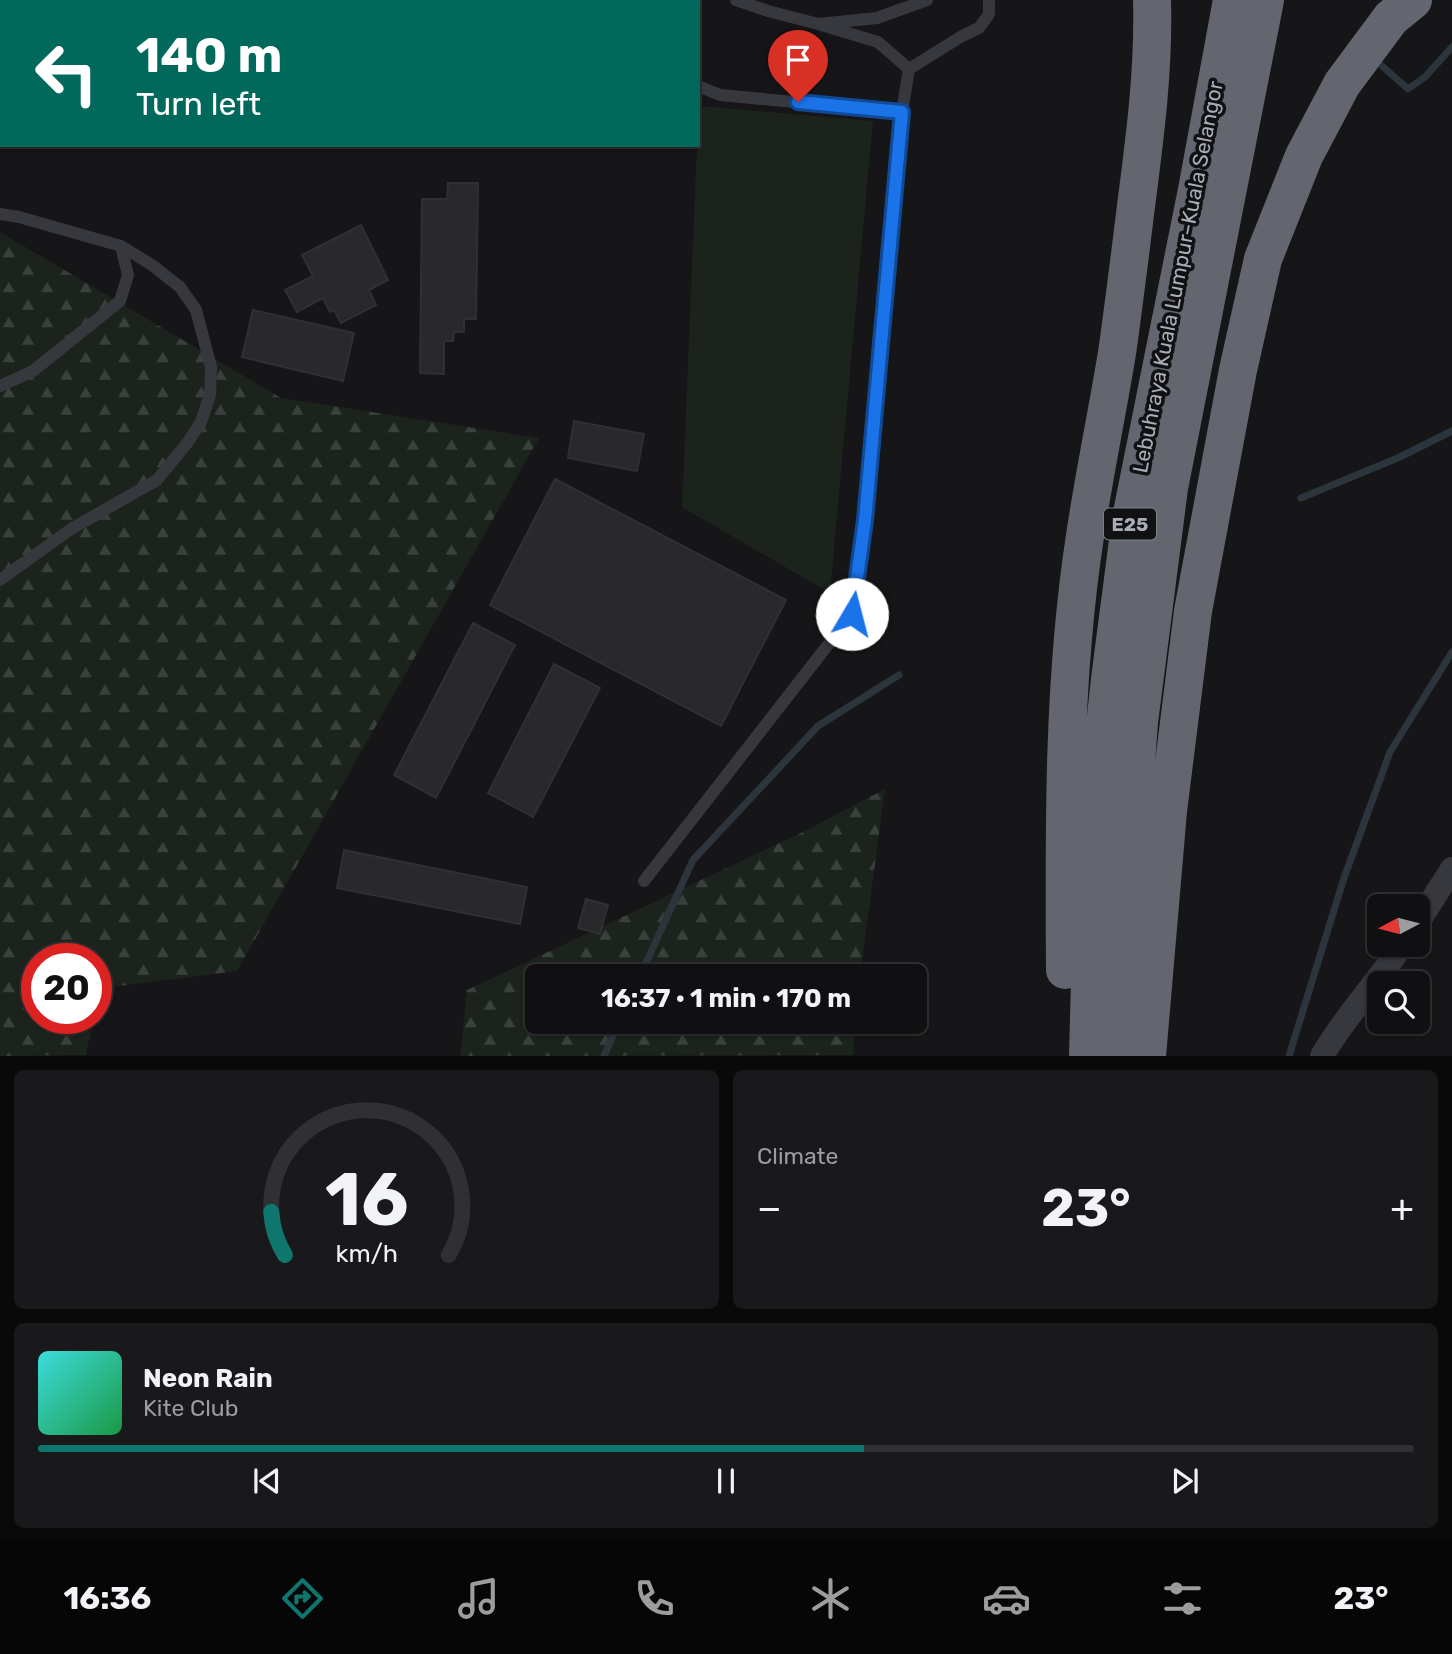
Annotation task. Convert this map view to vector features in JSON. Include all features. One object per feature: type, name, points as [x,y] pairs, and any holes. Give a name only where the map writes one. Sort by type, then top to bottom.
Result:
[{"type":"highway","points":[[1072,1055],[1065,999],[1064,828],[1070,659],[1084,537],[1117,352],[1141,170],[1150,92],[1152,0]]},
{"type":"highway","name":"Lebuhraya Kuala Lumpur–Kuala Selangor","points":[[1088,1055],[1094,829],[1131,518],[1232,0]]},
{"type":"highway","name":"Lebuhraya Kuala Lumpur–Kuala Selangor","points":[[1120,1055],[1126,897],[1139,722],[1169,488],[1265,0]]},
{"type":"highway","points":[[1147,1055],[1168,811],[1193,611],[1238,370],[1263,258],[1304,156],[1342,84],[1391,19],[1413,0]]},
{"type":"street","points":[[1430,903],[1452,869]]},
{"type":"street","points":[[1322,1055],[1394,957]]},
{"type":"lane","points":[[736,0],[878,42],[909,69]]},
{"type":"lane","points":[[818,24],[877,18],[927,0]]},
{"type":"lane","points":[[644,881],[852,614],[865,520],[902,112],[909,69],[979,28],[989,14],[989,0]]},
{"type":"lane","points":[[700,87],[720,95],[902,112]]},
{"type":"lane","points":[[0,214],[19,216],[121,246],[152,265],[180,287],[196,310],[211,367],[210,395],[201,422],[157,480],[71,529],[0,580]]},
{"type":"lane","points":[[0,386],[33,371],[120,301],[128,275],[121,246]]},
{"type":"green space","points":[[700,106],[873,121],[830,593],[682,507]]},
{"type":"green space","points":[[0,232],[281,398],[539,438],[237,971],[112,987],[112,943],[21,943],[21,1034],[91,1034],[85,1055],[0,1056]]},
{"type":"green space","points":[[885,789],[862,964],[525,964],[525,1034],[854,1034],[853,1055],[460,1056],[467,990],[801,833]]},
{"type":"building","points":[[448,183],[478,183],[476,319],[464,319],[464,332],[454,332],[453,341],[444,341],[444,374],[420,373],[422,199],[447,199]]},
{"type":"building","points":[[361,225],[388,280],[369,290],[376,305],[341,323],[334,310],[330,312],[323,298],[297,312],[285,290],[313,276],[302,255]]},
{"type":"building","points":[[253,310],[354,333],[343,381],[242,357]]},
{"type":"building","points":[[574,421],[644,434],[637,471],[568,458]]},
{"type":"building","points":[[555,479],[786,600],[721,726],[490,605]]},
{"type":"building","points":[[473,623],[515,645],[436,798],[394,775]]},
{"type":"building","points":[[554,664],[600,688],[533,817],[488,793]]},
{"type":"building","points":[[344,850],[527,887],[520,924],[337,888]]},
{"type":"building","points":[[586,899],[608,905],[600,934],[578,928]]},
{"type":"waterway","points":[[1382,66],[1408,89],[1425,77],[1452,47]]},
{"type":"waterway","points":[[1301,498],[1400,457],[1452,431]]},
{"type":"waterway","points":[[1289,1056],[1344,878],[1390,752],[1452,652]]},
{"type":"waterway","points":[[645,964],[693,860],[818,726],[899,675]]},
{"type":"waterway","points":[[604,1056],[614,1034]]},
{"type":"route","points":[[798,102],[902,112],[865,520],[852,614]]}]
